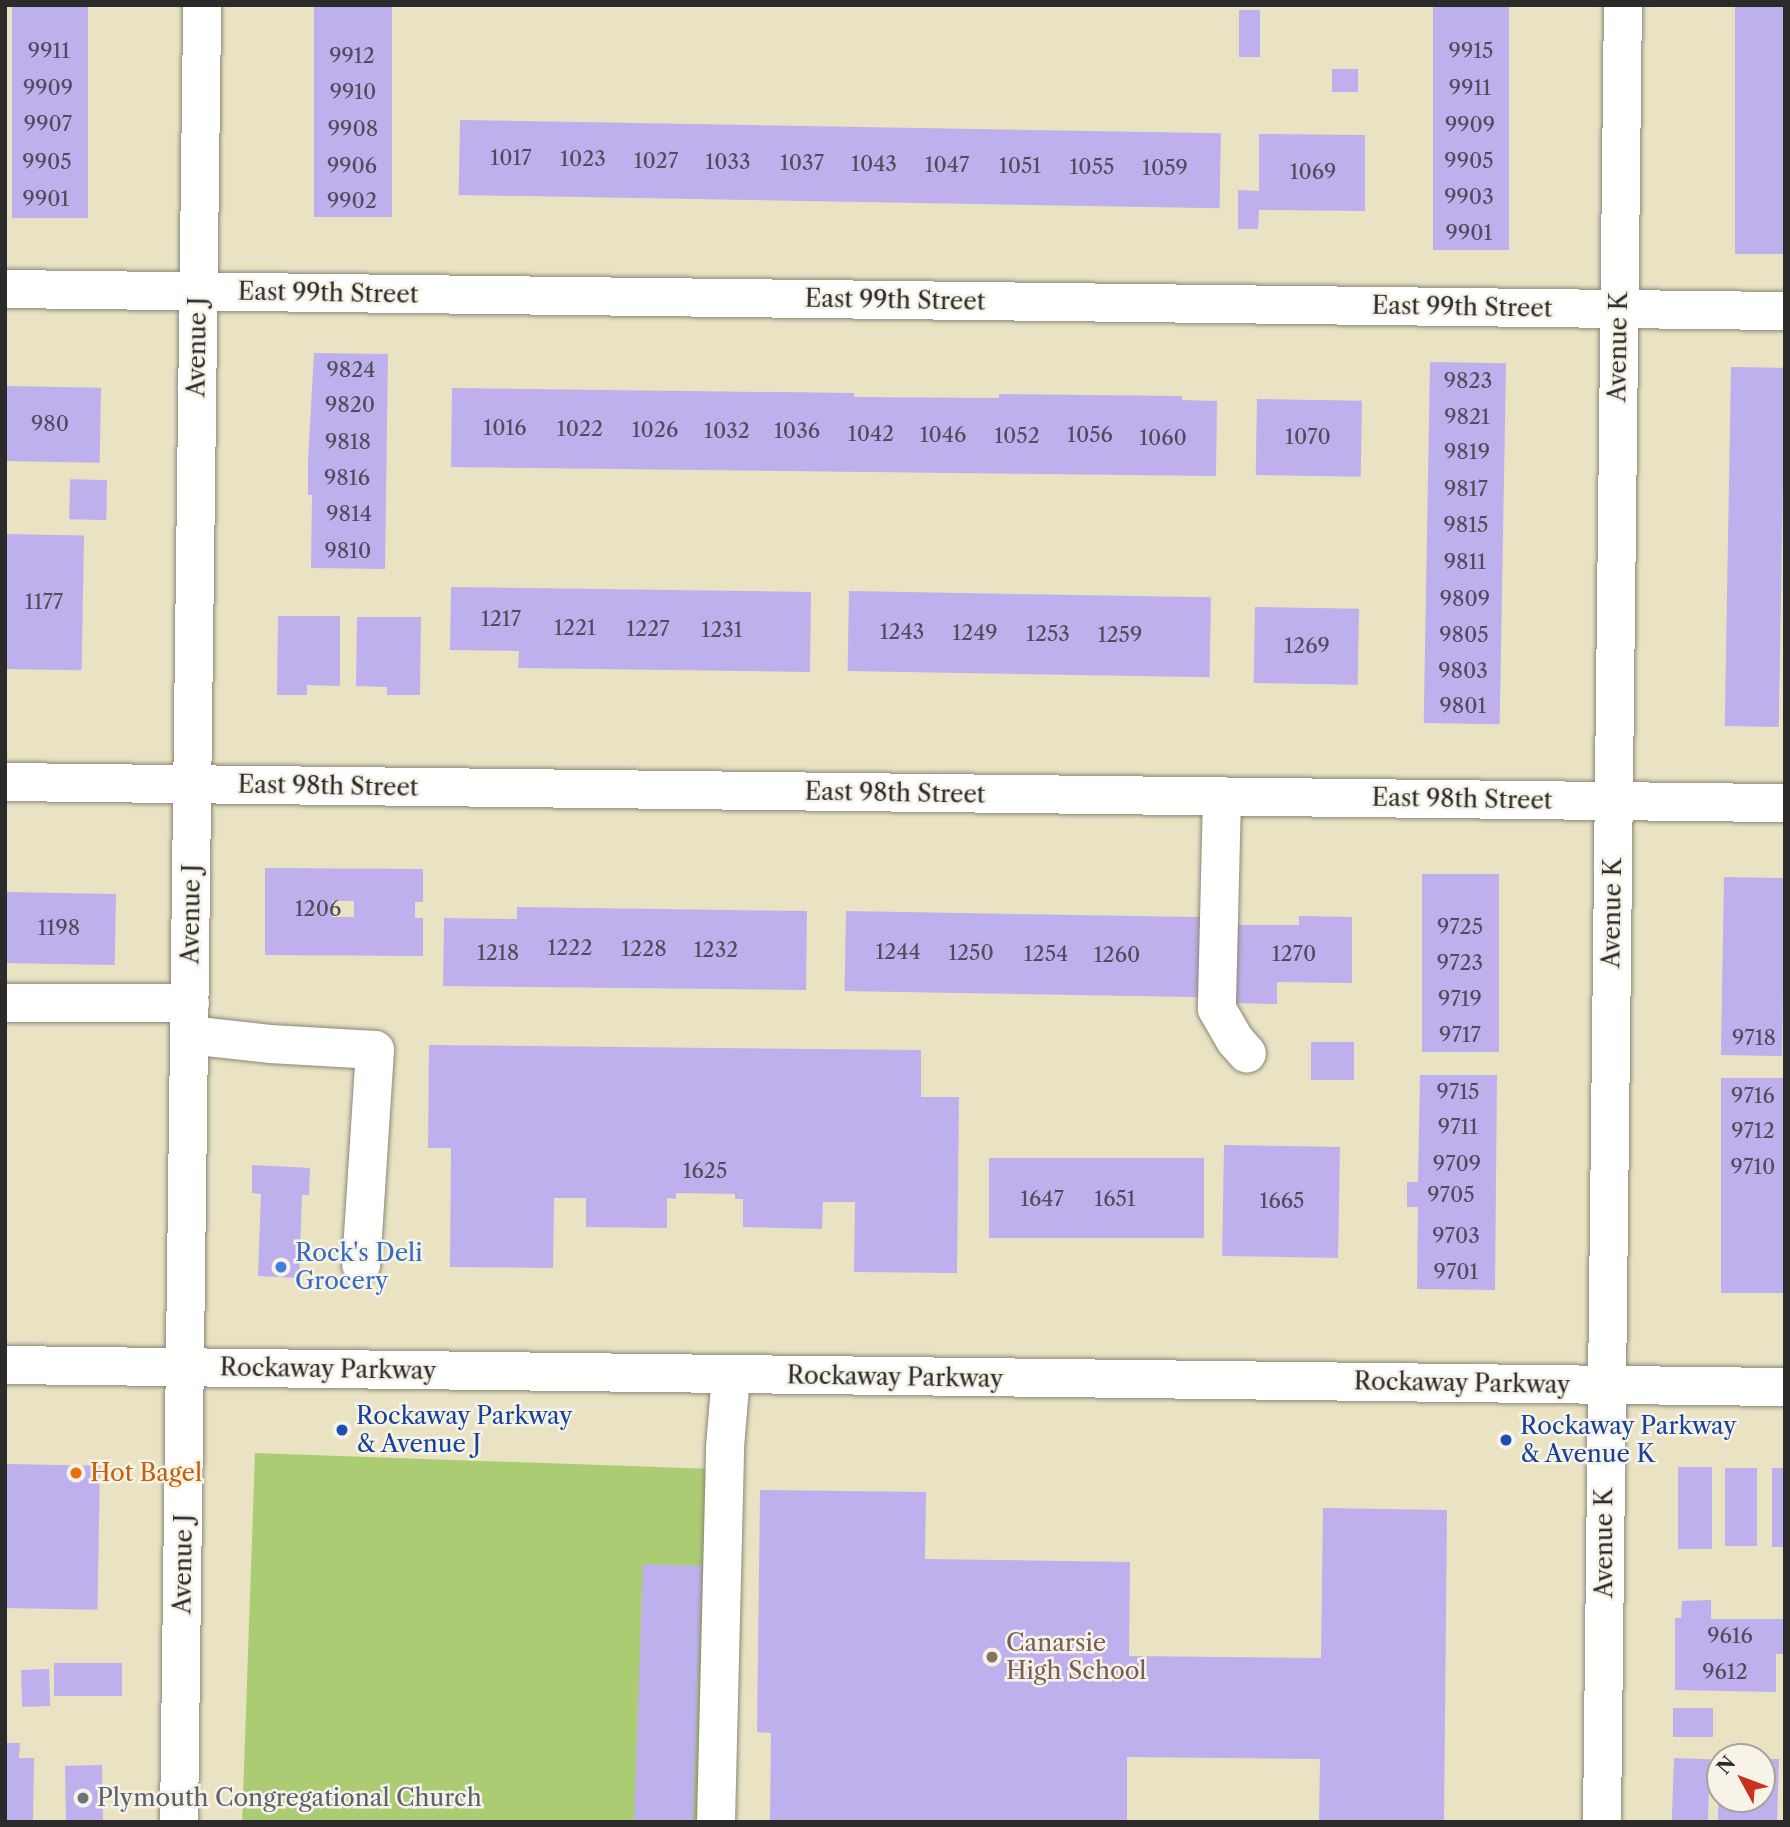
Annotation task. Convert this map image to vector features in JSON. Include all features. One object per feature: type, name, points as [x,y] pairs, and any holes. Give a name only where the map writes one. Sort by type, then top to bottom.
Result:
[{"type":"street","name":"Avenue J","points":[[179,1822],[202,5]]},
{"type":"street","name":"Avenue K","points":[[1602,1822],[1623,5]]},
{"type":"street","name":"East 99th Street","points":[[5,289],[1785,311]]},
{"type":"street","name":"East 98th Street","points":[[5,782],[1785,803]]},
{"type":"street","points":[[1222,797],[1217,1009],[1247,1055]]},
{"type":"street","points":[[5,1003],[190,1019],[270,1044],[375,1050],[361,1265]]},
{"type":"street","name":"Rockaway Parkway","points":[[5,1366],[1785,1387]]},
{"type":"street","points":[[716,1822],[725,1447],[731,1375]]},
{"type":"green space","points":[[255,1453],[730,1470],[717,1822],[242,1822]]},
{"type":"building","points":[[12,5],[88,5],[88,218],[12,218]]},
{"type":"building","points":[[314,5],[392,5],[392,217],[314,217]]},
{"type":"building","points":[[1433,5],[1509,5],[1509,250],[1433,250]]},
{"type":"building","points":[[1735,5],[1785,5],[1785,254],[1735,254]]},
{"type":"building","points":[[1239,10],[1260,10],[1260,57],[1239,57]]},
{"type":"building","points":[[1332,69],[1358,69],[1358,92],[1332,92]]},
{"type":"building","points":[[460,120],[1221,133],[1220,208],[459,195]]},
{"type":"building","points":[[1259,134],[1365,135],[1365,211],[1259,210],[1258,229],[1238,229],[1238,190],[1259,191]]},
{"type":"building","points":[[314,353],[388,354],[385,569],[311,568],[312,495],[308,495],[308,460]]},
{"type":"building","points":[[1430,362],[1506,363],[1500,724],[1424,723]]},
{"type":"building","points":[[1731,367],[1785,368],[1779,727],[1725,726]]},
{"type":"building","points":[[5,386],[101,388],[100,463],[5,461]]},
{"type":"building","points":[[452,388],[854,393],[854,397],[999,398],[999,394],[1182,396],[1182,400],[1217,401],[1216,476],[451,467]]},
{"type":"building","points":[[1257,399],[1362,401],[1361,477],[1256,475]]},
{"type":"building","points":[[70,479],[107,480],[106,520],[69,519]]},
{"type":"building","points":[[5,534],[84,535],[82,670],[5,669]]},
{"type":"building","points":[[451,587],[811,592],[810,672],[518,668],[519,651],[450,650]]},
{"type":"building","points":[[849,591],[1211,597],[1210,677],[848,671]]},
{"type":"building","points":[[1255,607],[1359,609],[1358,685],[1254,683]]},
{"type":"building","points":[[278,616],[340,616],[340,686],[307,685],[307,695],[277,695]]},
{"type":"building","points":[[357,617],[421,617],[420,695],[387,695],[387,687],[356,686]]},
{"type":"building","points":[[265,868],[423,869],[423,902],[415,902],[415,918],[423,918],[423,956],[265,955]],"holes":[[[332,901],[354,901],[354,917],[332,917]]]},
{"type":"building","points":[[1422,874],[1499,874],[1499,1052],[1422,1052]]},
{"type":"building","points":[[1724,877],[1785,878],[1782,1056],[1721,1055]]},
{"type":"building","points":[[5,892],[116,894],[115,965],[5,963]]},
{"type":"building","points":[[517,907],[807,911],[806,990],[443,986],[444,918],[517,919]]},
{"type":"building","points":[[846,911],[1209,917],[1208,997],[845,991]]},
{"type":"building","points":[[1299,916],[1352,917],[1352,983],[1277,982],[1277,1004],[1236,1003],[1237,925],[1299,925]]},
{"type":"building","points":[[1311,1042],[1354,1042],[1354,1080],[1311,1080]]},
{"type":"building","points":[[429,1045],[921,1050],[921,1097],[959,1097],[957,1273],[854,1272],[855,1202],[823,1202],[822,1229],[743,1227],[743,1199],[735,1199],[735,1194],[676,1193],[676,1199],[667,1198],[667,1228],[586,1227],[586,1198],[554,1198],[553,1268],[450,1267],[451,1148],[428,1148]]},
{"type":"building","points":[[1420,1075],[1497,1075],[1495,1290],[1417,1289],[1418,1207],[1407,1207],[1407,1182],[1418,1182]]},
{"type":"building","points":[[1721,1078],[1785,1078],[1785,1293],[1721,1293]]},
{"type":"building","points":[[1224,1145],[1340,1147],[1338,1258],[1222,1256]]},
{"type":"building","points":[[989,1158],[1204,1158],[1204,1238],[989,1238]]},
{"type":"building","points":[[252,1165],[310,1168],[309,1195],[302,1195],[299,1278],[258,1276],[261,1194],[252,1193]]},
{"type":"building","points":[[5,1464],[100,1466],[97,1610],[5,1608]]},
{"type":"building","points":[[1678,1467],[1712,1467],[1712,1549],[1678,1549]]},
{"type":"building","points":[[1725,1468],[1757,1468],[1757,1546],[1725,1546]]},
{"type":"building","points":[[1772,1468],[1785,1468],[1785,1547],[1772,1547]]},
{"type":"building","name":"Canarsie High School","points":[[760,1490],[926,1492],[925,1559],[1130,1562],[1129,1656],[1321,1658],[1323,1508],[1447,1510],[1444,1822],[1319,1822],[1320,1759],[1127,1757],[1127,1822],[770,1822],[771,1733],[757,1732]]},
{"type":"building","points":[[643,1564],[702,1566],[693,1822],[634,1822]]},
{"type":"building","points":[[1711,1600],[1711,1619],[1785,1619],[1785,1654],[1776,1654],[1776,1692],[1675,1690],[1675,1618],[1681,1618],[1682,1601]]},
{"type":"building","points":[[54,1663],[122,1663],[122,1696],[54,1696]]},
{"type":"building","points":[[49,1669],[50,1706],[22,1707],[21,1670]]},
{"type":"building","points":[[1673,1708],[1713,1708],[1713,1737],[1673,1737]]},
{"type":"building","points":[[5,1743],[20,1743],[19,1758],[34,1758],[33,1822],[7,1822]]},
{"type":"building","points":[[1674,1758],[1706,1759],[1708,1822],[1672,1822]]},
{"type":"building","points":[[1776,1759],[1779,1759],[1777,1822],[1718,1822],[1718,1813],[1776,1813]]},
{"type":"building","name":"Plymouth Congregational Church","points":[[102,1765],[103,1822],[66,1822],[65,1766]]},
{"type":"place","name":"Rock's Deli Grocery","points":[[281,1267]]},
{"type":"place","name":"Rockaway Parkway & Avenue J","points":[[342,1430]]},
{"type":"place","name":"Rockaway Parkway & Avenue K","points":[[1506,1440]]},
{"type":"place","name":"Hot Bagel","points":[[76,1473]]},
{"type":"place","name":"Canarsie High School","points":[[992,1657]]},
{"type":"place","name":"Plymouth Congregational Church","points":[[83,1798]]}]
